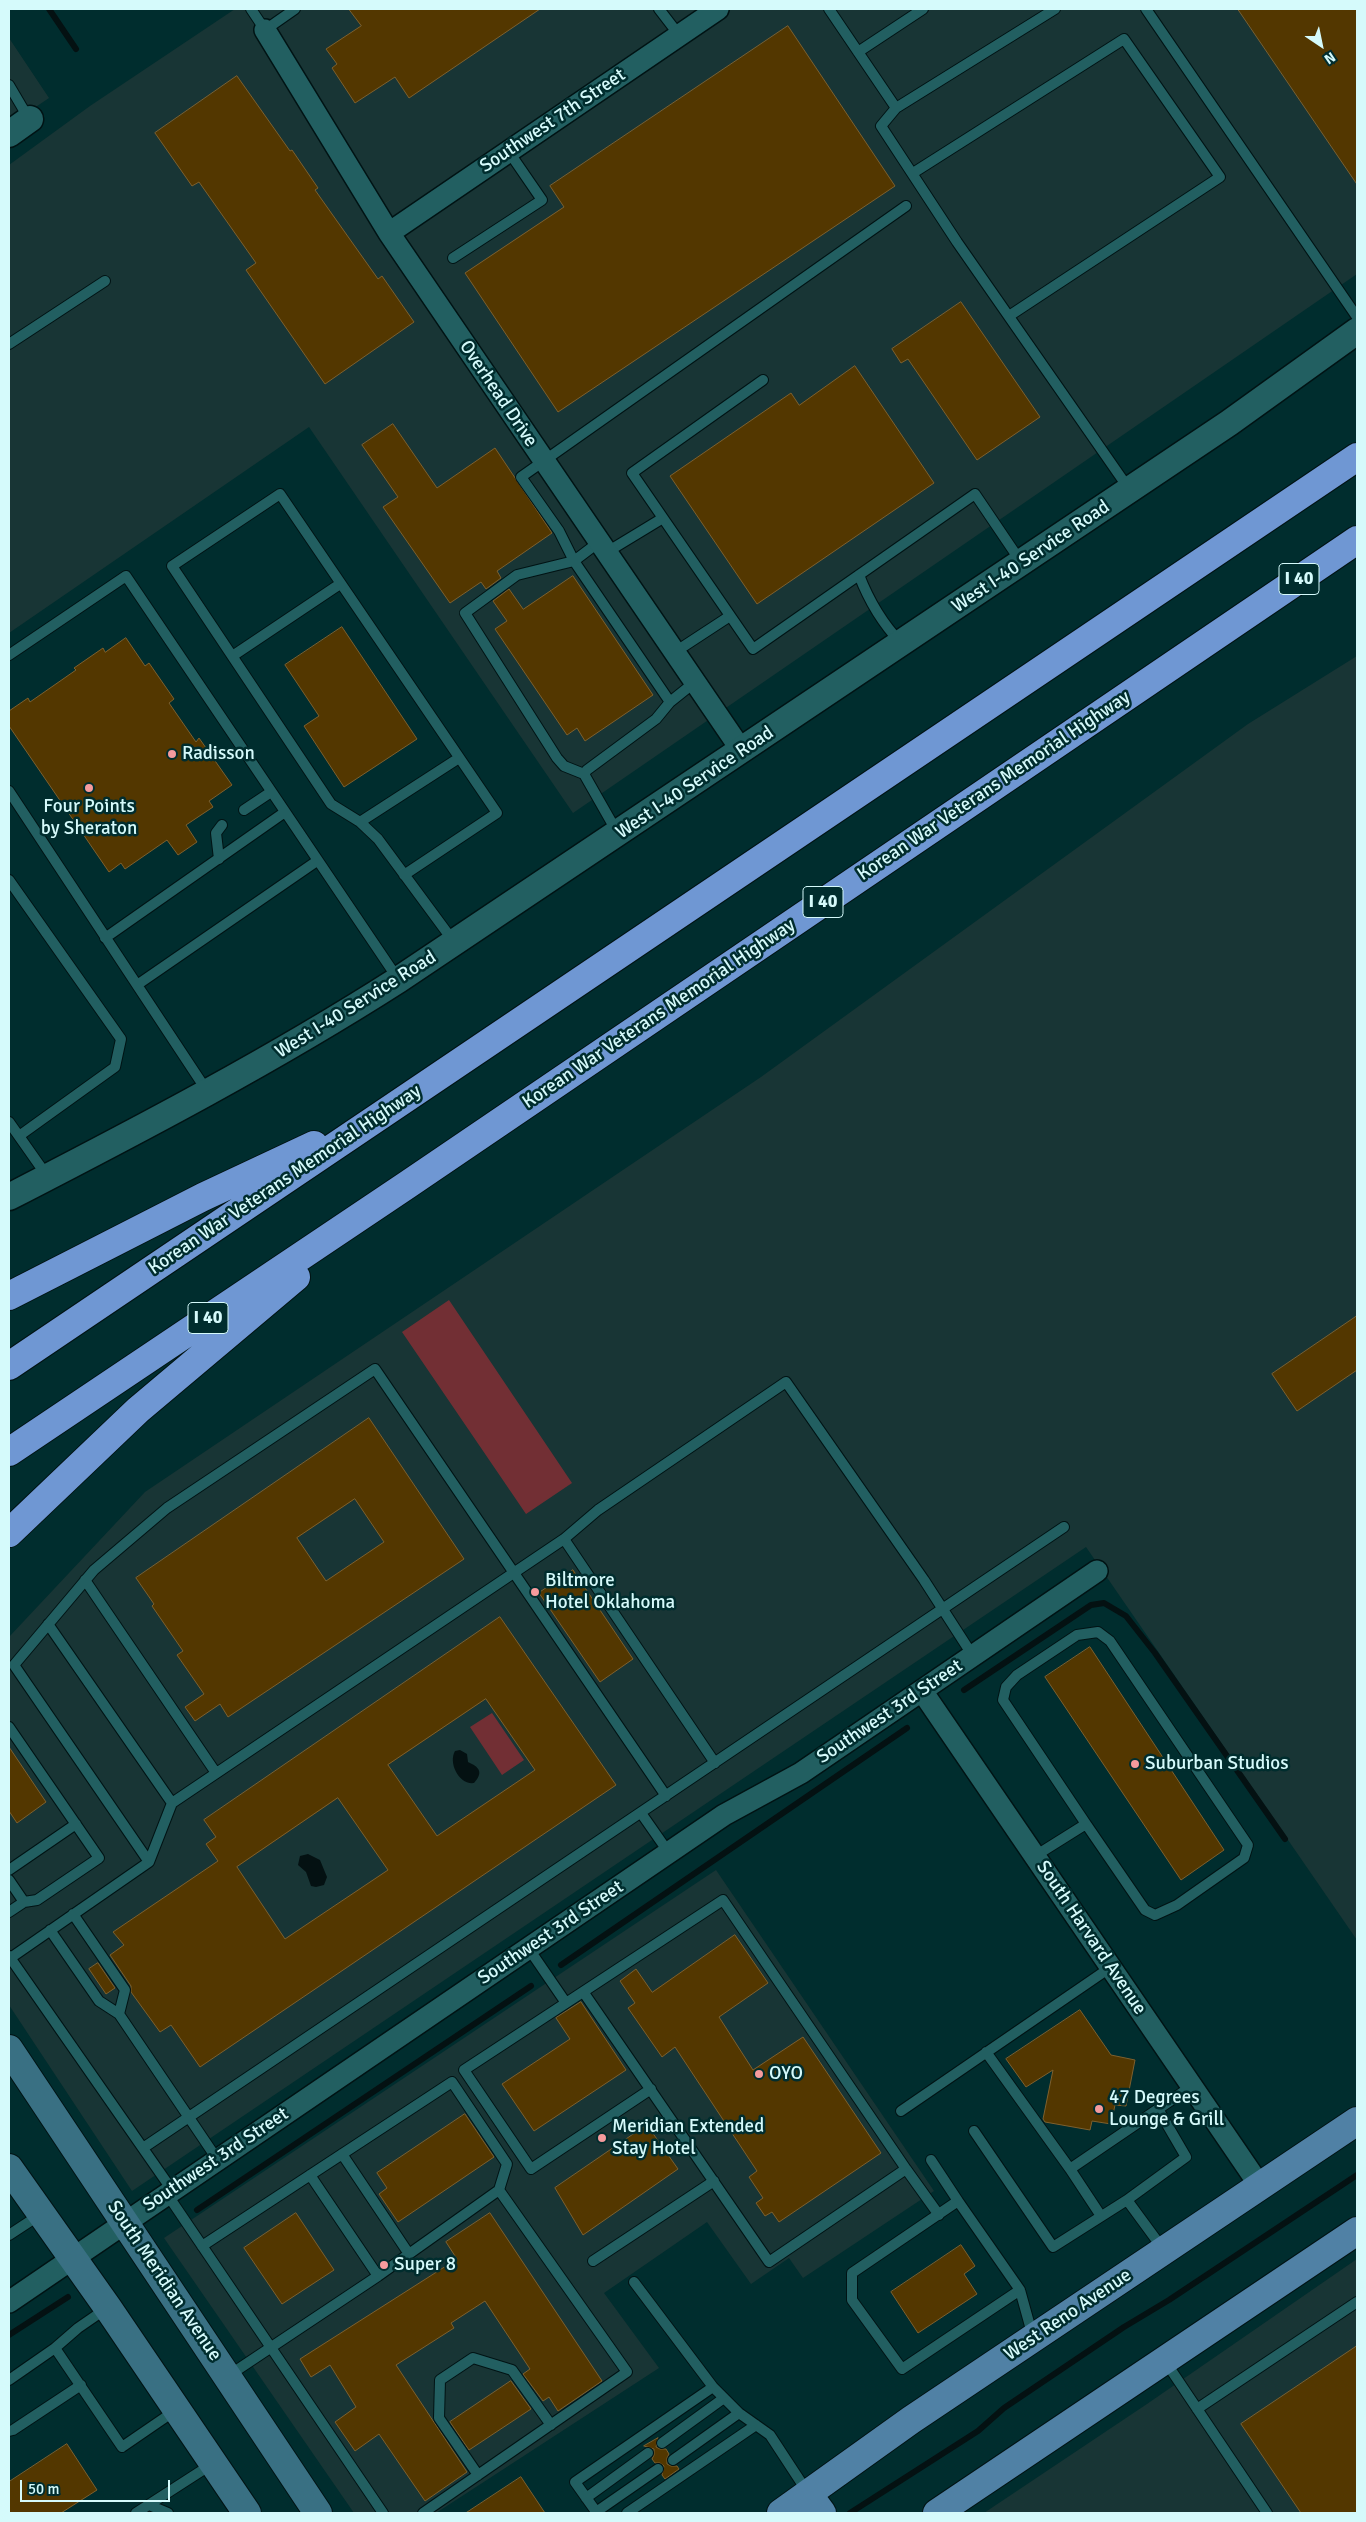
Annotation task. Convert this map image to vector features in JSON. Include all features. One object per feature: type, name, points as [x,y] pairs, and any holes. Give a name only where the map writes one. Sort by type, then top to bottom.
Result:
[{"type":"highway","name":"Korean War Veterans Memorial Highway","points":[[9,1366],[1357,457]]},
{"type":"highway","name":"Korean War Veterans Memorial Highway","points":[[9,1452],[1357,540]]},
{"type":"highway","points":[[9,1296],[203,1197],[397,1106]]},
{"type":"highway","points":[[9,1533],[138,1410],[406,1185]]},
{"type":"main road","name":"South Meridian Avenue","points":[[9,2049],[318,2513]]},
{"type":"main road","name":"West Reno Avenue","points":[[781,2513],[815,2504],[911,2420],[1357,2121]]},
{"type":"main road","points":[[9,2168],[108,2308],[247,2513]]},
{"type":"main road","points":[[937,2513],[1357,2231]]},
{"type":"street","name":"Southwest 7th Street","points":[[389,233],[718,9]]},
{"type":"street","name":"Overhead Drive","points":[[264,30],[389,233],[742,751]]},
{"type":"street","name":"West I-40 Service Road","points":[[9,1197],[208,1093],[292,1045],[398,980],[742,751],[894,636],[1022,563],[1229,423],[1357,331]]},
{"type":"street","name":"Southwest 3rd Street","points":[[9,2302],[529,1949],[724,1814],[802,1773],[1097,1571]]},
{"type":"street","name":"South Harvard Avenue","points":[[922,1691],[1260,2186]]},
{"type":"lane","points":[[251,9],[264,30],[295,9]]},
{"type":"lane","points":[[659,9],[679,35]]},
{"type":"lane","points":[[829,9],[896,108]]},
{"type":"lane","points":[[858,52],[923,9]]},
{"type":"lane","points":[[1055,9],[896,108],[881,126],[1009,316],[1130,490]]},
{"type":"lane","points":[[1146,9],[1357,317]]},
{"type":"lane","points":[[913,173],[1124,39],[1220,177],[1009,316]]},
{"type":"lane","points":[[9,85],[19,127]]},
{"type":"lane","points":[[453,258],[542,200],[508,152]]},
{"type":"lane","points":[[670,702],[574,561],[559,531],[521,477],[906,206]]},
{"type":"lane","points":[[9,344],[105,281]]},
{"type":"lane","points":[[763,380],[632,473],[752,648],[976,494],[1022,563]]},
{"type":"lane","points":[[404,875],[497,813],[280,494],[172,566],[234,656],[331,804],[360,822],[378,839],[404,875],[455,943]]},
{"type":"lane","points":[[618,834],[584,774],[564,766],[557,758],[464,613],[517,575],[574,561],[663,518]]},
{"type":"lane","points":[[859,575],[870,604],[894,636]]},
{"type":"lane","points":[[9,655],[126,576],[398,980]]},
{"type":"lane","points":[[234,656],[340,584]]},
{"type":"lane","points":[[675,652],[730,616]]},
{"type":"lane","points":[[584,774],[656,719],[670,702],[695,682]]},
{"type":"lane","points":[[360,822],[459,758]]},
{"type":"lane","points":[[9,791],[208,1093]]},
{"type":"lane","points":[[244,810],[271,792]]},
{"type":"lane","points":[[105,938],[285,812]]},
{"type":"lane","points":[[219,859],[216,833],[222,825]]},
{"type":"lane","points":[[137,986],[317,861]]},
{"type":"lane","points":[[9,880],[121,1039],[114,1067],[19,1136]]},
{"type":"lane","points":[[9,1122],[48,1177]]},
{"type":"lane","points":[[149,1862],[14,1665],[94,1570],[167,1508],[375,1369],[666,1796]]},
{"type":"lane","points":[[383,2513],[202,2246],[143,2148],[9,1957],[149,1862],[172,1803],[564,1539],[598,1510],[786,1382],[973,1656]]},
{"type":"lane","points":[[143,2148],[1064,1526]]},
{"type":"lane","points":[[564,1539],[715,1762]]},
{"type":"lane","points":[[86,1580],[216,1773]]},
{"type":"lane","points":[[48,1624],[172,1803]]},
{"type":"lane","points":[[1098,1632],[1110,1641],[1248,1845],[1244,1858],[1177,1905],[1156,1915],[1145,1910],[1086,1824],[1003,1700],[1006,1687],[1017,1675],[1077,1635],[1098,1632]]},
{"type":"lane","points":[[9,1727],[100,1858],[37,1900],[24,1902],[9,1912]]},
{"type":"lane","points":[[641,1813],[669,1853]]},
{"type":"lane","points":[[9,1870],[76,1824]]},
{"type":"lane","points":[[1034,1856],[1086,1824]]},
{"type":"lane","points":[[9,1880],[24,1902]]},
{"type":"lane","points":[[651,2089],[531,2169],[464,2070],[584,1993],[722,1900],[939,2215]]},
{"type":"lane","points":[[73,1914],[125,1990],[119,2014]]},
{"type":"lane","points":[[50,1930],[99,2001],[119,2014],[218,2159]]},
{"type":"lane","points":[[529,1949],[566,2003]]},
{"type":"lane","points":[[901,2111],[1110,1967]]},
{"type":"lane","points":[[584,1993],[769,2262],[906,2169]]},
{"type":"lane","points":[[986,2052],[1101,2216]]},
{"type":"lane","points":[[202,2246],[452,2082],[507,2164],[499,2190],[378,2276],[228,2376]]},
{"type":"lane","points":[[1070,2170],[1192,2086]]},
{"type":"lane","points":[[974,2131],[1053,2247],[1127,2200],[1186,2157],[1158,2109]]},
{"type":"lane","points":[[342,2154],[409,2254]]},
{"type":"lane","points":[[931,2160],[1020,2290],[1033,2338]]},
{"type":"lane","points":[[310,2175],[378,2276]]},
{"type":"lane","points":[[593,2261],[714,2181]]},
{"type":"lane","points":[[423,2513],[627,2372],[499,2190]]},
{"type":"lane","points":[[1127,2200],[1164,2250]]},
{"type":"lane","points":[[958,2201],[852,2274],[852,2300],[902,2369],[1020,2290]]},
{"type":"lane","points":[[9,2235],[41,2214]]},
{"type":"lane","points":[[634,2282],[713,2387],[739,2413],[770,2435],[815,2504]]},
{"type":"lane","points":[[1197,2409],[1357,2302]]},
{"type":"lane","points":[[9,2380],[108,2308]]},
{"type":"lane","points":[[55,2348],[122,2447],[176,2410]]},
{"type":"lane","points":[[478,2475],[439,2418],[440,2380],[473,2358],[512,2370],[551,2425]]},
{"type":"lane","points":[[1165,2360],[1267,2513]]},
{"type":"lane","points":[[9,2442],[11,2430],[81,2385]]},
{"type":"lane","points":[[658,2469],[596,2512],[575,2482],[713,2387]]},
{"type":"lane","points":[[662,2443],[724,2398]]},
{"type":"lane","points":[[673,2460],[739,2413]]},
{"type":"lane","points":[[627,2513],[756,2424]]},
{"type":"lane","points":[[586,2498],[648,2453]]},
{"type":"lane","points":[[136,2513],[213,2464]]},
{"type":"lane","points":[[149,2505],[168,2513]]},
{"type":"shaded area","points":[[235,9],[1357,9],[1357,274],[573,813],[309,427],[9,633],[9,165],[90,106]]},
{"type":"shaded area","points":[[9,38],[49,98],[9,125]]},
{"type":"shaded area","points":[[1357,656],[1357,1940],[1086,1547],[132,2191],[9,2005],[9,1637],[145,1492],[761,1077],[1248,724]]},
{"type":"shaded area","points":[[449,1300],[572,1483],[526,1514],[402,1332]]},
{"type":"shaded area","points":[[492,1713],[524,1760],[502,1775],[470,1727]]},
{"type":"shaded area","points":[[460,1750],[467,1754],[468,1762],[479,1770],[479,1776],[474,1783],[464,1781],[456,1772],[453,1756],[455,1751]]},
{"type":"shaded area","points":[[308,1854],[320,1860],[327,1877],[324,1885],[311,1886],[306,1872],[298,1865],[300,1856]]},
{"type":"shaded area","points":[[716,1870],[934,2191],[803,2278],[789,2258],[751,2284],[707,2222],[604,2293],[659,2368],[436,2513],[354,2513],[164,2238]]},
{"type":"shaded area","points":[[1357,2259],[1357,2513],[984,2513],[1147,2404]]},
{"type":"building","points":[[349,9],[540,9],[409,98],[395,77],[355,103],[332,68],[337,64],[326,49],[361,26]]},
{"type":"building","points":[[1238,9],[1357,9],[1357,184]]},
{"type":"building","points":[[788,26],[895,186],[558,412],[465,273],[564,207],[550,186]]},
{"type":"building","points":[[237,76],[290,151],[292,150],[318,188],[315,190],[378,279],[382,276],[414,322],[325,384],[246,270],[256,263],[199,182],[192,186],[155,133]]},
{"type":"building","points":[[961,302],[1040,417],[977,460],[908,359],[901,363],[892,349]]},
{"type":"building","points":[[855,366],[934,483],[757,604],[670,476],[791,393],[799,405]]},
{"type":"building","points":[[393,424],[437,488],[495,448],[552,533],[497,571],[501,578],[486,589],[481,582],[450,603],[383,507],[398,497],[362,445]]},
{"type":"building","points":[[573,576],[653,695],[585,741],[577,728],[567,735],[495,629],[507,621],[493,601],[509,589],[523,609]]},
{"type":"building","points":[[342,627],[417,739],[344,787],[304,726],[319,716],[285,665]]},
{"type":"building","points":[[126,638],[145,666],[149,663],[174,699],[169,703],[196,742],[199,738],[232,785],[209,801],[213,807],[186,825],[197,842],[178,855],[167,840],[125,869],[121,863],[109,872],[9,726],[9,711],[28,698],[30,702],[76,670],[74,668],[103,648],[105,652]]},
{"type":"building","points":[[1357,1316],[1357,1370],[1297,1411],[1272,1374]]},
{"type":"building","points":[[369,1418],[464,1559],[228,1717],[220,1704],[195,1721],[185,1707],[204,1694],[177,1655],[183,1651],[152,1606],[154,1604],[136,1578]],"holes":[[[355,1499],[384,1542],[326,1581],[297,1538]]]},
{"type":"building","points":[[573,1570],[633,1659],[600,1682],[539,1593]]},
{"type":"building","points":[[500,1617],[616,1785],[200,2067],[171,2025],[160,2032],[131,1992],[131,1986],[110,1955],[124,1945],[113,1932],[218,1861],[206,1844],[216,1837],[204,1820]],"holes":[[[486,1699],[535,1770],[437,1836],[388,1765]],[[338,1798],[388,1870],[285,1939],[237,1867]]]},
{"type":"building","name":"Suburban Studios","points":[[1090,1647],[1224,1850],[1181,1880],[1045,1677]]},
{"type":"building","points":[[9,1747],[46,1802],[17,1823],[9,1811]]},
{"type":"building","points":[[735,1935],[768,1983],[719,2017],[753,2070],[803,2037],[881,2153],[779,2222],[772,2212],[765,2216],[756,2203],[763,2198],[749,2177],[757,2171],[675,2047],[662,2057],[628,2008],[635,2003],[620,1981],[636,1969],[652,1992]]},
{"type":"building","points":[[98,1963],[115,1988],[106,1994],[89,1969]]},
{"type":"building","points":[[581,2002],[626,2070],[534,2131],[502,2084],[570,2039],[556,2018]]},
{"type":"building","points":[[1080,2010],[1111,2055],[1135,2060],[1126,2106],[1115,2105],[1111,2124],[1092,2121],[1090,2130],[1045,2122],[1043,2119],[1053,2070],[1026,2087],[1006,2059]]},
{"type":"building","points":[[465,2114],[494,2157],[398,2222],[379,2194],[387,2188],[377,2173]]},
{"type":"building","points":[[647,2125],[678,2169],[583,2235],[555,2188]]},
{"type":"building","points":[[296,2213],[334,2270],[282,2304],[244,2248]]},
{"type":"building","points":[[490,2213],[602,2381],[558,2411],[549,2397],[543,2401],[523,2374],[530,2369],[485,2301],[451,2323],[454,2328],[396,2365],[467,2472],[425,2501],[379,2434],[355,2451],[335,2422],[356,2407],[330,2365],[311,2377],[300,2359],[457,2259],[446,2242]]},
{"type":"building","points":[[961,2245],[975,2266],[964,2274],[977,2294],[918,2333],[891,2292]]},
{"type":"building","points":[[1357,2346],[1357,2513],[1301,2513],[1241,2424]]},
{"type":"building","points":[[511,2381],[531,2409],[469,2450],[450,2422]]},
{"type":"building","points":[[658,2438],[656,2447],[666,2449],[669,2454],[667,2464],[677,2466],[679,2469],[665,2479],[662,2475],[664,2466],[660,2463],[655,2463],[652,2459],[654,2449],[644,2446]]},
{"type":"building","points":[[67,2444],[97,2490],[61,2513],[9,2513],[9,2482]]},
{"type":"building","points":[[521,2477],[545,2513],[466,2513]]},
{"type":"waterway","points":[[49,9],[76,49]]},
{"type":"waterway","points":[[964,1690],[1091,1605],[1104,1603],[1126,1616],[1155,1653],[1285,1839]]},
{"type":"waterway","points":[[561,1965],[907,1728]]},
{"type":"waterway","points":[[197,2210],[531,1986]]},
{"type":"waterway","points":[[850,2513],[978,2431],[1004,2408],[1357,2175]]},
{"type":"waterway","points":[[9,2335],[68,2297]]},
{"type":"place","name":"Radisson","points":[[172,754]]},
{"type":"place","name":"Four Points by Sheraton","points":[[89,788]]},
{"type":"place","name":"Biltmore Hotel Oklahoma","points":[[535,1592]]},
{"type":"place","name":"Suburban Studios","points":[[1135,1764]]},
{"type":"place","name":"OYO","points":[[759,2074]]},
{"type":"place","name":"47 Degrees Lounge & Grill","points":[[1099,2109]]},
{"type":"place","name":"Meridian Extended Stay Hotel","points":[[602,2138]]},
{"type":"place","name":"Super 8","points":[[384,2265]]}]
